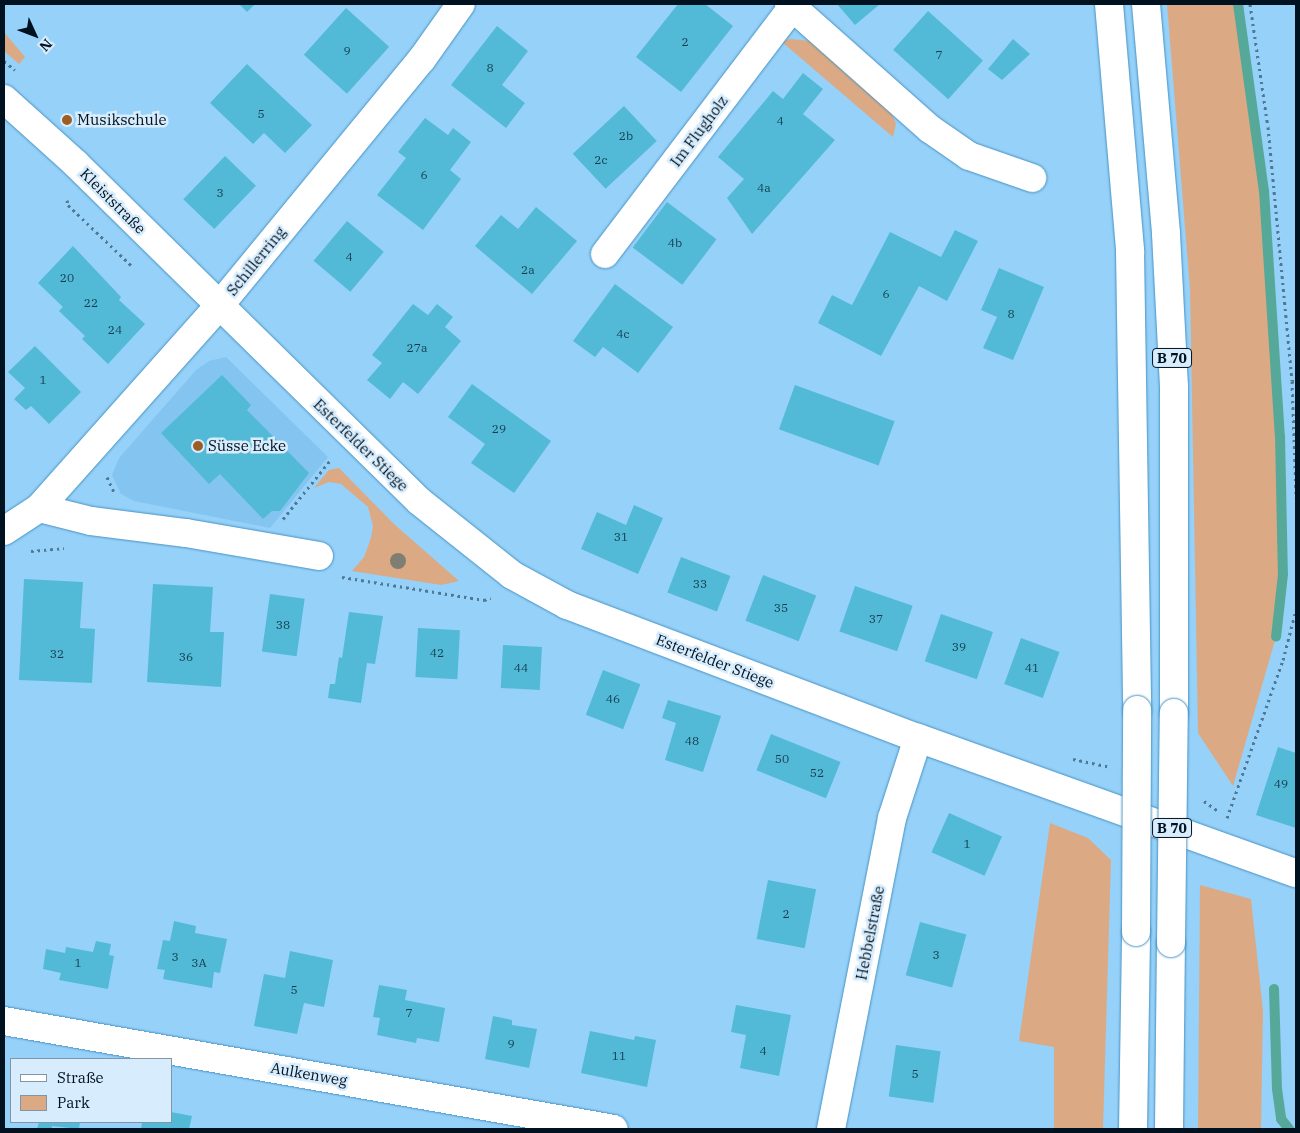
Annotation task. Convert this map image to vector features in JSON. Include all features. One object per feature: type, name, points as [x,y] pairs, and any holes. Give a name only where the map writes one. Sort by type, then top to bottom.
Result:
[{"type":"main road","name":"Schillerring","points":[[39,508],[219,306],[422,59],[461,4]]},
{"type":"main road","name":"B 70","points":[[1109,4],[1130,251],[1137,710],[1133,1129]]},
{"type":"main road","name":"B 70","points":[[1146,4],[1166,234],[1174,387],[1174,713],[1170,1129]]},
{"type":"main road","name":"Im Flugholz","points":[[605,254],[791,6],[930,129],[969,156],[1032,178]]},
{"type":"main road","name":"Kleiststraße","points":[[4,99],[75,163],[219,306]]},
{"type":"main road","name":"Esterfelder Stiege","points":[[219,306],[419,501],[512,575],[567,605],[918,738],[1296,873]]},
{"type":"main road","points":[[4,531],[39,508],[90,521],[319,556]]},
{"type":"main road","name":"Hebbelstraße","points":[[831,1129],[892,818],[918,738]]},
{"type":"main road","name":"Aulkenweg","points":[[4,1021],[614,1129]]},
{"type":"path","points":[[1250,4],[1268,126],[1294,381],[1296,498]]},
{"type":"path","points":[[4,60],[17,72]]},
{"type":"path","points":[[66,196],[68,205],[140,273]]},
{"type":"path","points":[[260,546],[339,450]]},
{"type":"path","points":[[109,468],[106,475],[119,499]]},
{"type":"path","points":[[319,556],[341,576],[484,600],[498,596]]},
{"type":"path","points":[[1217,846],[1283,660],[1296,610]]},
{"type":"path","points":[[1063,757],[1112,767]]},
{"type":"path","points":[[1197,796],[1234,822]]},
{"type":"shaded area","points":[[226,357],[328,457],[270,528],[134,501],[121,494],[112,475],[119,458],[196,370],[209,361]]},
{"type":"green space","points":[[1167,4],[1238,4],[1264,191],[1280,436],[1283,574],[1276,637],[1233,786],[1198,733],[1190,289]]},
{"type":"green space","points":[[4,32],[25,57],[19,64],[4,51]]},
{"type":"green space","points":[[790,39],[811,41],[891,112],[896,124],[893,137],[782,42]]},
{"type":"green space","points":[[339,468],[394,524],[459,581],[441,585],[352,571],[364,557],[371,538],[373,526],[368,507],[341,484],[329,482],[314,488],[329,470]]},
{"type":"green space","points":[[1050,823],[1088,838],[1111,860],[1103,1129],[1054,1129],[1054,1047],[1019,1041]]},
{"type":"green space","points":[[1200,885],[1251,899],[1263,1011],[1261,1129],[1198,1129]]},
{"type":"building","points":[[239,4],[255,4],[247,12]]},
{"type":"building","points":[[678,4],[705,4],[733,26],[681,92],[636,57]]},
{"type":"building","points":[[837,4],[880,4],[855,25]]},
{"type":"building","points":[[346,8],[389,47],[347,94],[304,55]]},
{"type":"building","points":[[928,11],[983,61],[948,99],[893,50]]},
{"type":"building","points":[[497,26],[528,51],[502,85],[525,103],[506,128],[451,85]]},
{"type":"building","points":[[1013,39],[1030,54],[1002,80],[988,69]]},
{"type":"building","points":[[247,64],[312,125],[285,153],[264,133],[253,144],[210,103]]},
{"type":"building","points":[[803,73],[823,89],[803,114],[835,140],[752,234],[727,198],[744,179],[718,157],[773,91],[783,99]]},
{"type":"building","points":[[624,106],[657,141],[606,189],[573,154]]},
{"type":"building","points":[[425,118],[448,135],[453,128],[471,142],[450,170],[461,179],[423,230],[377,195],[406,158],[398,152]]},
{"type":"building","points":[[225,156],[256,186],[214,229],[183,199]]},
{"type":"building","points":[[667,202],[717,239],[682,285],[633,248]]},
{"type":"building","points":[[536,207],[577,241],[532,294],[475,246],[501,215],[518,229]]},
{"type":"building","points":[[347,221],[384,252],[350,292],[314,261]]},
{"type":"building","points":[[955,230],[978,241],[947,301],[919,286],[881,356],[818,323],[832,295],[852,305],[890,232],[941,257]]},
{"type":"building","points":[[73,246],[121,297],[119,300],[145,324],[108,364],[82,339],[85,336],[59,311],[63,307],[38,283]]},
{"type":"building","points":[[999,268],[1044,287],[1013,360],[983,348],[997,317],[981,310]]},
{"type":"building","points":[[615,284],[673,327],[638,373],[603,347],[595,357],[573,341]]},
{"type":"building","points":[[413,304],[428,315],[437,304],[453,317],[445,327],[461,341],[418,394],[403,382],[390,399],[367,380],[382,363],[372,355]]},
{"type":"building","points":[[35,346],[81,392],[49,424],[31,406],[26,410],[14,399],[25,388],[8,372]]},
{"type":"building","points":[[222,375],[251,405],[247,410],[309,473],[280,511],[272,511],[263,519],[220,474],[209,484],[161,433]]},
{"type":"building","points":[[472,384],[551,441],[514,493],[471,463],[485,444],[448,417]]},
{"type":"building","points":[[795,385],[895,421],[879,465],[779,429]]},
{"type":"building","points":[[634,505],[663,518],[638,574],[581,549],[597,512],[626,525]]},
{"type":"building","points":[[681,557],[730,576],[717,611],[667,592]]},
{"type":"building","points":[[763,575],[816,595],[799,641],[745,621]]},
{"type":"building","points":[[24,579],[83,582],[80,628],[95,629],[92,683],[19,680]]},
{"type":"building","points":[[153,584],[213,587],[210,632],[224,632],[221,687],[147,682]]},
{"type":"building","points":[[855,586],[913,606],[897,651],[839,631]]},
{"type":"building","points":[[270,594],[305,599],[297,656],[262,651]]},
{"type":"building","points":[[349,612],[383,616],[375,664],[367,663],[361,703],[328,698],[330,684],[335,684],[339,657],[342,658]]},
{"type":"building","points":[[941,614],[993,632],[977,679],[925,661]]},
{"type":"building","points":[[418,628],[460,630],[457,679],[415,677]]},
{"type":"building","points":[[1021,638],[1060,652],[1043,698],[1004,684]]},
{"type":"building","points":[[503,645],[542,647],[540,690],[501,688]]},
{"type":"building","points":[[603,670],[640,684],[623,729],[586,715]]},
{"type":"building","points":[[668,700],[721,716],[703,772],[665,760],[676,723],[662,718]]},
{"type":"building","points":[[771,734],[841,762],[826,798],[756,770]]},
{"type":"building","points":[[1278,747],[1296,753],[1296,828],[1256,815]]},
{"type":"building","points":[[949,813],[1002,837],[984,876],[932,852]]},
{"type":"building","points":[[768,880],[816,889],[805,948],[757,939]]},
{"type":"building","points":[[174,921],[196,926],[195,933],[227,939],[220,973],[214,972],[212,988],[163,979],[165,970],[157,969],[163,940],[170,941]]},
{"type":"building","points":[[920,922],[966,934],[952,988],[906,975]]},
{"type":"building","points":[[96,941],[111,944],[109,955],[114,956],[108,989],[59,980],[61,973],[43,969],[46,949],[65,953],[66,947],[93,952]]},
{"type":"building","points":[[290,951],[333,960],[324,1007],[304,1003],[297,1034],[254,1026],[264,974],[285,978]]},
{"type":"building","points":[[379,985],[407,990],[405,1000],[445,1008],[439,1042],[417,1038],[416,1043],[377,1035],[380,1018],[373,1017]]},
{"type":"building","points":[[736,1005],[791,1015],[779,1076],[740,1068],[746,1035],[731,1032]]},
{"type":"building","points":[[493,1016],[512,1020],[512,1025],[537,1029],[529,1068],[485,1059]]},
{"type":"building","points":[[590,1031],[634,1040],[635,1036],[656,1040],[647,1087],[581,1073]]},
{"type":"building","points":[[896,1045],[941,1051],[933,1103],[889,1096]]},
{"type":"building","points":[[172,1112],[192,1116],[189,1129],[141,1129],[142,1123],[172,1123]]},
{"type":"building","points":[[39,1123],[80,1123],[79,1129],[52,1126],[52,1129],[37,1129]]},
{"type":"waterway","points":[[1238,4],[1264,191],[1280,436],[1283,574],[1276,637]]},
{"type":"waterway","points":[[1274,989],[1277,1089],[1281,1119],[1289,1129]]},
{"type":"place","name":"Musikschule","points":[[67,120]]},
{"type":"place","name":"Süsse Ecke","points":[[198,446]]}]
